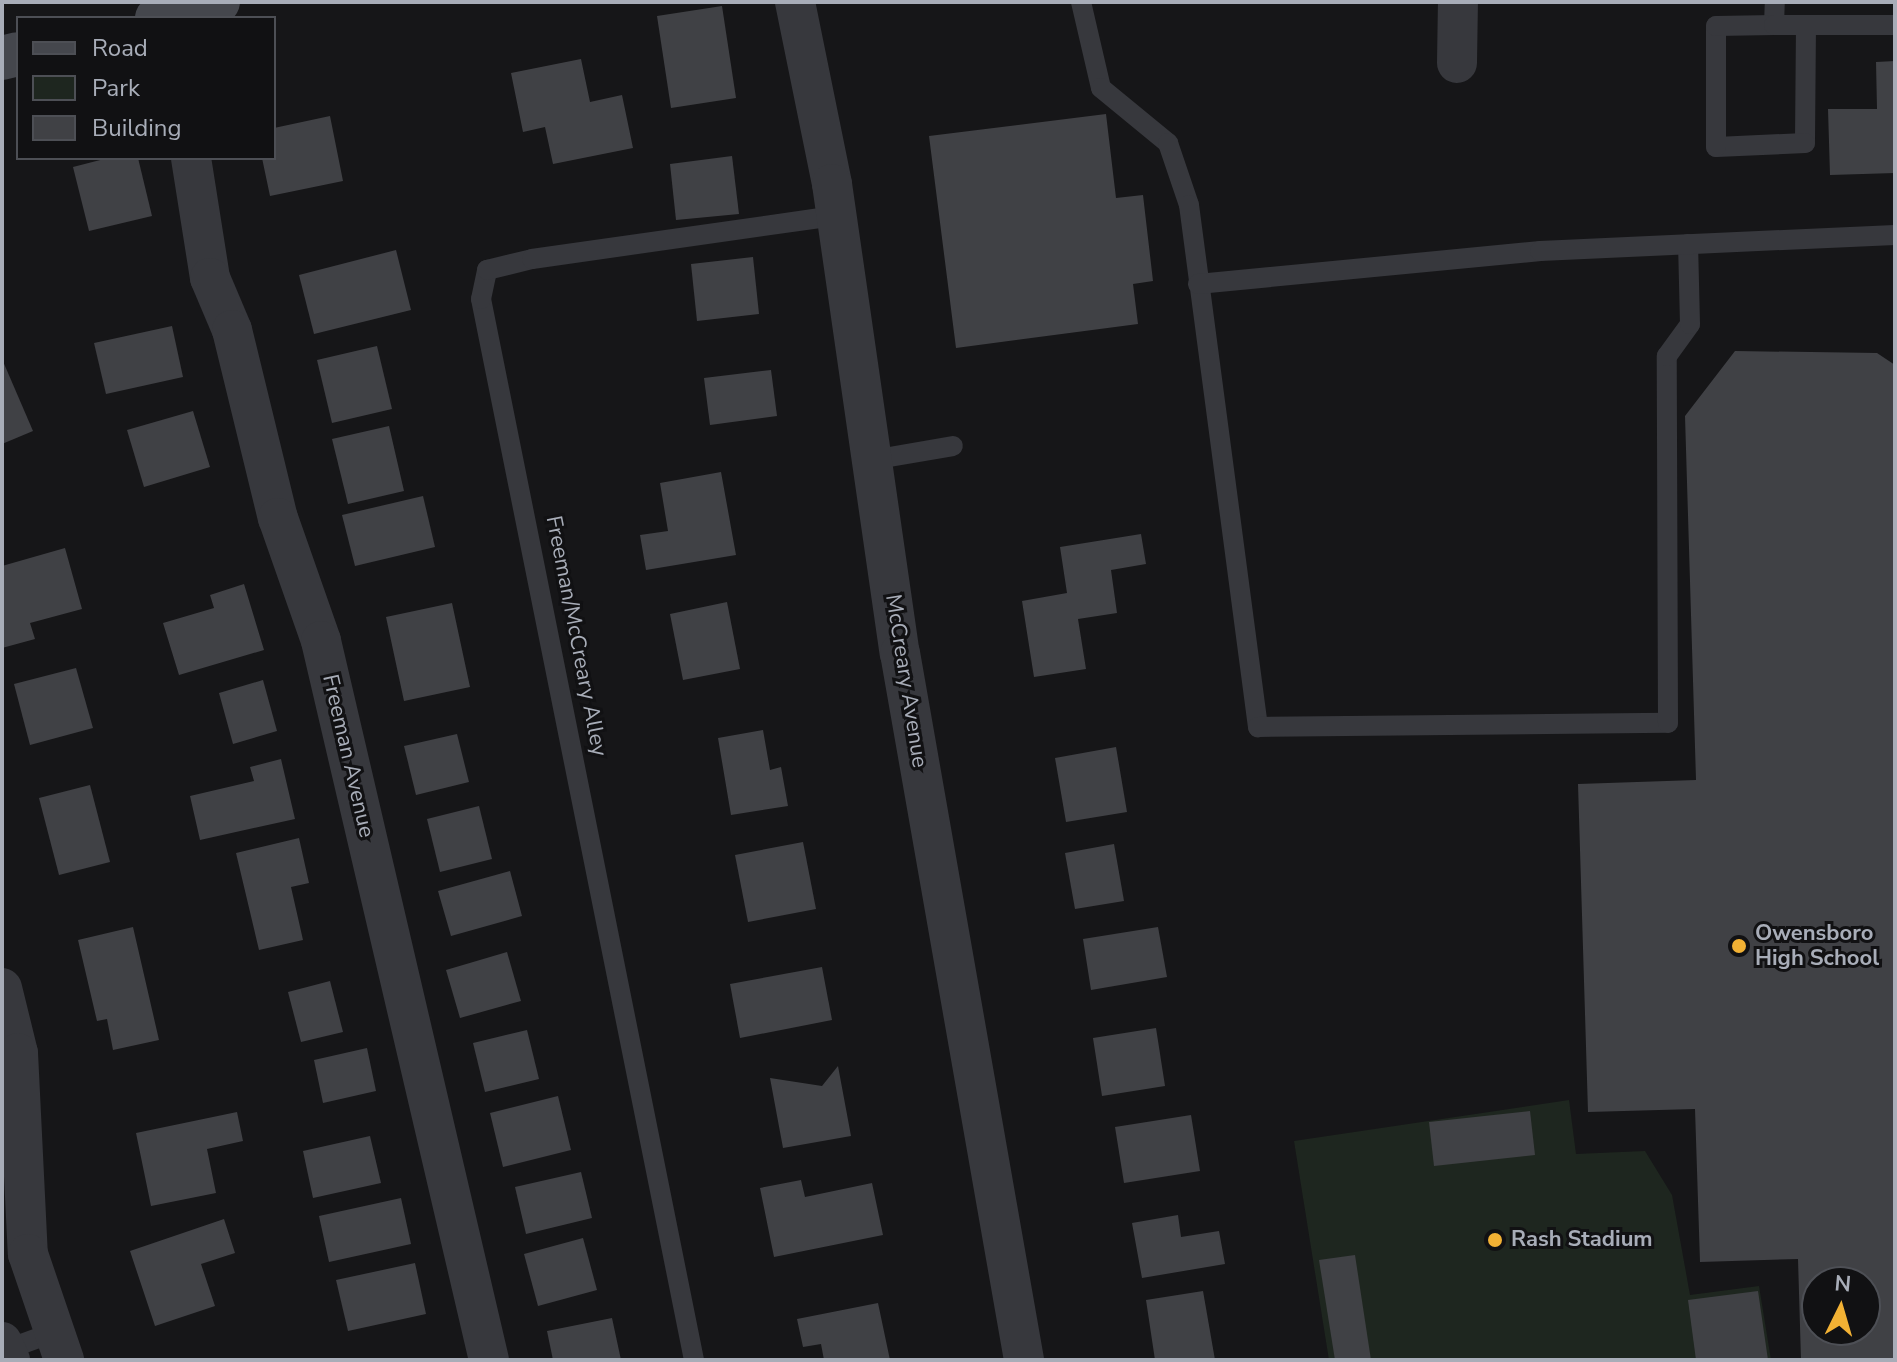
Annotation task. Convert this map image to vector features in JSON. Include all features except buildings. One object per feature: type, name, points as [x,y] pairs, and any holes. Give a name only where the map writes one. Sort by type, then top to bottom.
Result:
[{"type":"street","points":[[170,16],[218,2]]},
{"type":"street","name":"McCreary Avenue","points":[[795,2],[836,216],[872,460],[1024,1360]]},
{"type":"street","points":[[1457,63],[1458,2]]},
{"type":"street","name":"Freeman Avenue","points":[[191,160],[210,278],[232,330],[278,518],[321,641],[489,1360]]},
{"type":"street","points":[[2,988],[18,1053],[28,1254],[58,1347]]},
{"type":"lane","points":[[1081,2],[1101,88],[1168,143],[1181,171],[1258,727],[1668,723],[1667,356],[1690,324],[1688,244]]},
{"type":"lane","points":[[1774,25],[1775,2]]},
{"type":"lane","points":[[1806,25],[1805,143],[1716,147],[1716,26],[1774,25],[1806,25],[1895,25]]},
{"type":"lane","name":"Freeman/McCreary Alley","points":[[694,1360],[481,299],[487,270],[532,259],[836,216]]},
{"type":"lane","points":[[1198,284],[1688,244],[1895,235]]},
{"type":"lane","points":[[872,460],[953,446]]},
{"type":"lane","points":[[5,1351],[58,1347]]},
{"type":"green space","name":"Rash Stadium","points":[[1569,1100],[1576,1154],[1645,1151],[1672,1195],[1690,1295],[1759,1286],[1771,1360],[1329,1360],[1294,1141]]},
{"type":"place","name":"Owensboro High School","points":[[1739,946]]},
{"type":"place","name":"Rash Stadium","points":[[1495,1240]]}]
